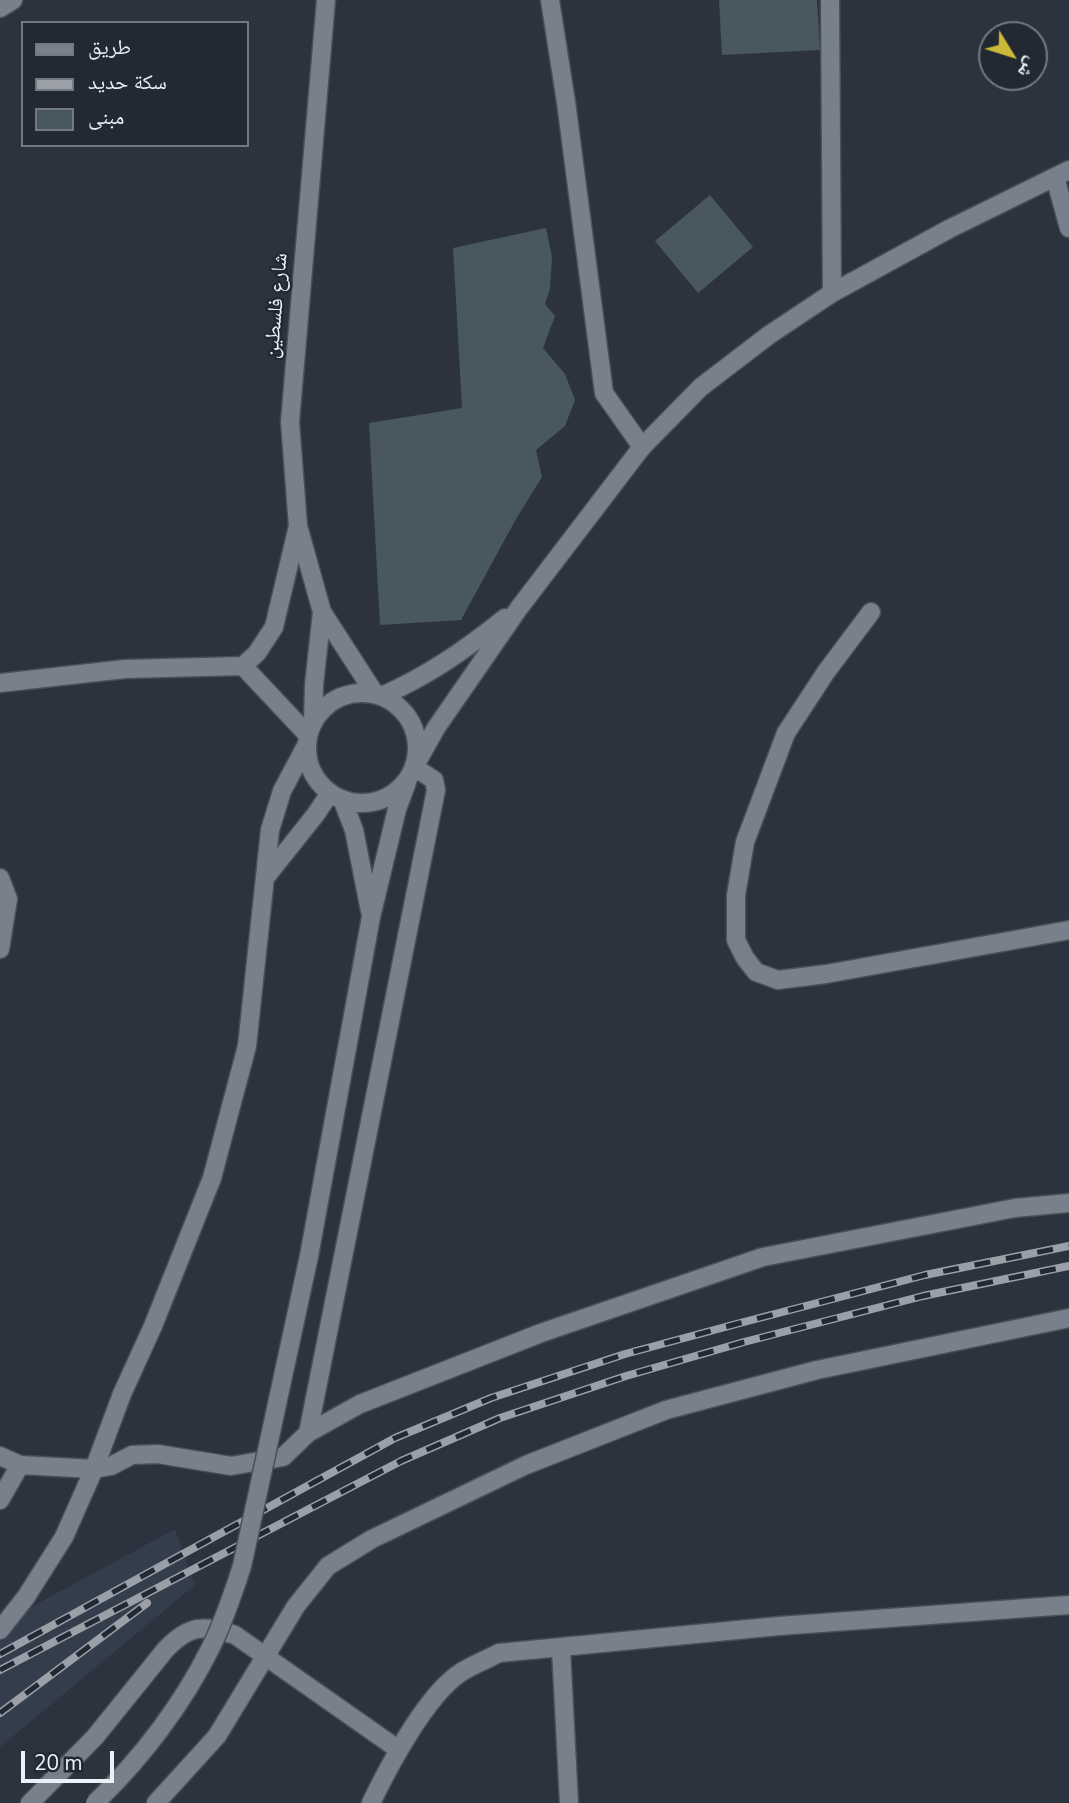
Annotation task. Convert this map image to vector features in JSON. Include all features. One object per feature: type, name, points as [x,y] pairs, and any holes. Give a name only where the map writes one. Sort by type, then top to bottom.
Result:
[{"type":"street","points":[[0,8],[13,0]]},
{"type":"street","name":"شارع فلسطين","points":[[322,612],[298,526],[290,422],[326,0]]},
{"type":"street","points":[[550,0],[604,393],[642,447]]},
{"type":"street","points":[[830,0],[832,293]]},
{"type":"street","points":[[336,796],[362,803],[381,799],[398,789],[436,728],[519,608],[642,447],[701,387],[769,335],[832,293],[948,229],[1062,174],[1069,228]]},
{"type":"street","points":[[0,683],[125,669],[243,666],[257,653],[274,627],[298,526]]},
{"type":"street","points":[[0,1630],[26,1597],[64,1537],[212,1178],[247,1046],[270,830],[275,809],[309,734],[324,708],[339,698],[357,693],[379,695],[416,681],[460,654],[519,608]]},
{"type":"street","points":[[96,1803],[120,1779],[155,1735],[189,1686],[211,1648],[242,1566],[309,1256],[371,917],[397,809],[412,770],[417,747],[413,727],[403,710],[379,695],[322,612]]},
{"type":"street","points":[[322,612],[309,734],[309,763],[317,780],[336,796],[354,830],[371,917]]},
{"type":"street","points":[[871,612],[826,672],[786,733],[745,842],[736,895],[736,940],[745,958],[756,972],[778,980],[826,974],[1069,930]]},
{"type":"street","points":[[243,666],[309,734]]},
{"type":"street","points":[[307,1433],[436,790],[434,780],[412,770]]},
{"type":"street","points":[[265,878],[316,814],[336,796]]},
{"type":"street","points":[[0,878],[8,899],[0,949]]},
{"type":"street","points":[[0,1456],[20,1465],[94,1469],[111,1466],[132,1455],[158,1454],[231,1466],[283,1457],[307,1433],[360,1404],[541,1333],[763,1257],[1015,1208],[1069,1203]]},
{"type":"street","points":[[156,1803],[217,1736],[296,1605],[328,1566],[372,1539],[526,1465],[666,1410],[817,1370],[1069,1318]]},
{"type":"street","points":[[0,1500],[20,1465]]},
{"type":"street","points":[[371,1803],[399,1750],[434,1700],[458,1674],[499,1653],[779,1626],[1069,1605]]},
{"type":"street","points":[[30,1803],[95,1737],[178,1637],[194,1629],[211,1628],[235,1635],[399,1750]]},
{"type":"street","points":[[561,1649],[569,1803]]},
{"type":"shaded area","points":[[175,1529],[195,1585],[0,1747],[0,1624]]},
{"type":"building","points":[[719,0],[817,0],[820,50],[722,55]]},
{"type":"building","points":[[710,195],[753,247],[698,293],[655,241]]},
{"type":"building","points":[[546,228],[552,257],[550,289],[545,304],[555,316],[543,348],[565,374],[575,400],[565,426],[536,450],[542,477],[461,620],[380,625],[369,423],[462,408],[453,248]]},
{"type":"railway","points":[[0,1654],[395,1438],[491,1398],[625,1354],[740,1323],[925,1275],[1069,1246]]},
{"type":"railway","points":[[0,1670],[401,1461],[500,1418],[626,1376],[744,1342],[923,1296],[1069,1266]]},
{"type":"railway","points":[[0,1713],[147,1603]]}]
